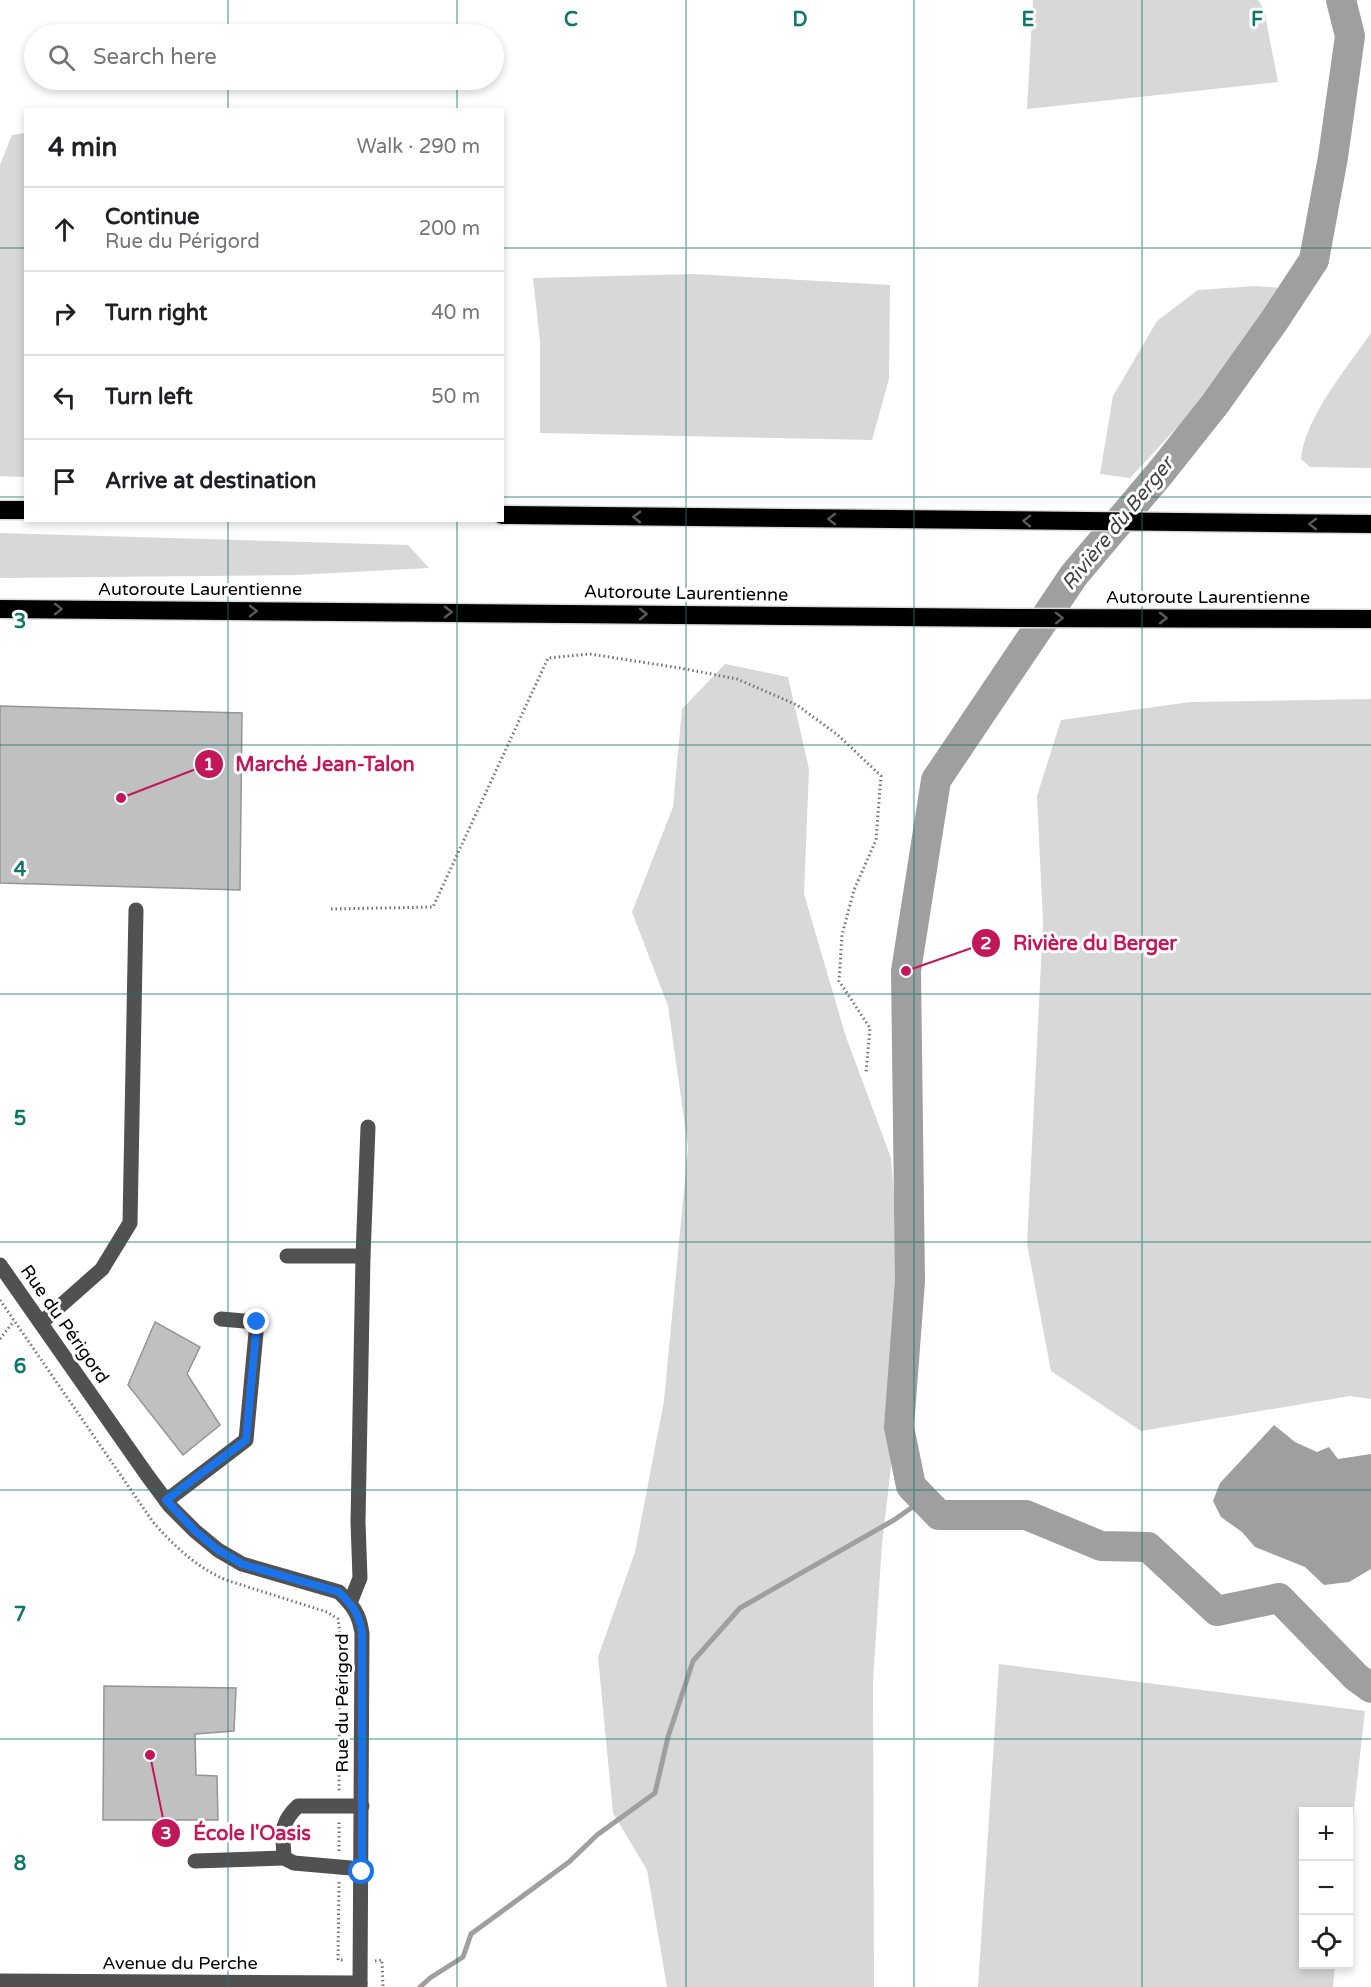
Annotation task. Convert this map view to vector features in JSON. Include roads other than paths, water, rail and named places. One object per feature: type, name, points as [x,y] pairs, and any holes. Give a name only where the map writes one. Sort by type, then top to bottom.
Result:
[{"type":"highway","points":[[0,510],[24,510]]},
{"type":"highway","points":[[504,515],[1371,524]]},
{"type":"highway","name":"Autoroute Laurentienne","points":[[0,609],[1371,619]]},
{"type":"street","points":[[41,1323],[102,1269],[130,1223],[136,910]]},
{"type":"street","points":[[350,1603],[360,1578],[358,1522],[368,1127]]},
{"type":"street","points":[[287,1256],[363,1256]]},
{"type":"street","name":"Rue du Périgord","points":[[0,1265],[166,1500],[203,1538],[242,1564],[339,1592],[359,1616],[362,1633],[360,1985]]},
{"type":"street","points":[[166,1500],[246,1440],[257,1322],[221,1319]]},
{"type":"street","points":[[284,1858],[283,1827],[287,1817],[298,1806],[362,1806]]},
{"type":"street","points":[[195,1861],[284,1858],[294,1863],[362,1869]]},
{"type":"street","name":"Avenue du Perche","points":[[0,1981],[360,1985]]},
{"type":"waterway","name":"Rivière du Berger","points":[[1341,0],[1350,36],[1333,157],[1314,260],[1215,404],[1074,575],[936,780],[906,971],[910,1281],[899,1427],[911,1486],[939,1515],[1026,1515],[1101,1546],[1148,1547],[1217,1611],[1279,1598],[1356,1677],[1371,1688]]},
{"type":"waterway","points":[[420,1987],[463,1957],[471,1934],[569,1862],[597,1835],[655,1793],[668,1737],[693,1661],[740,1608],[894,1520],[924,1499]]},
{"type":"place","name":"Marché Jean-Talon","points":[[121,798]]},
{"type":"place","name":"Rivière du Berger","points":[[906,971]]},
{"type":"place","name":"École l'Oasis","points":[[150,1755]]}]
